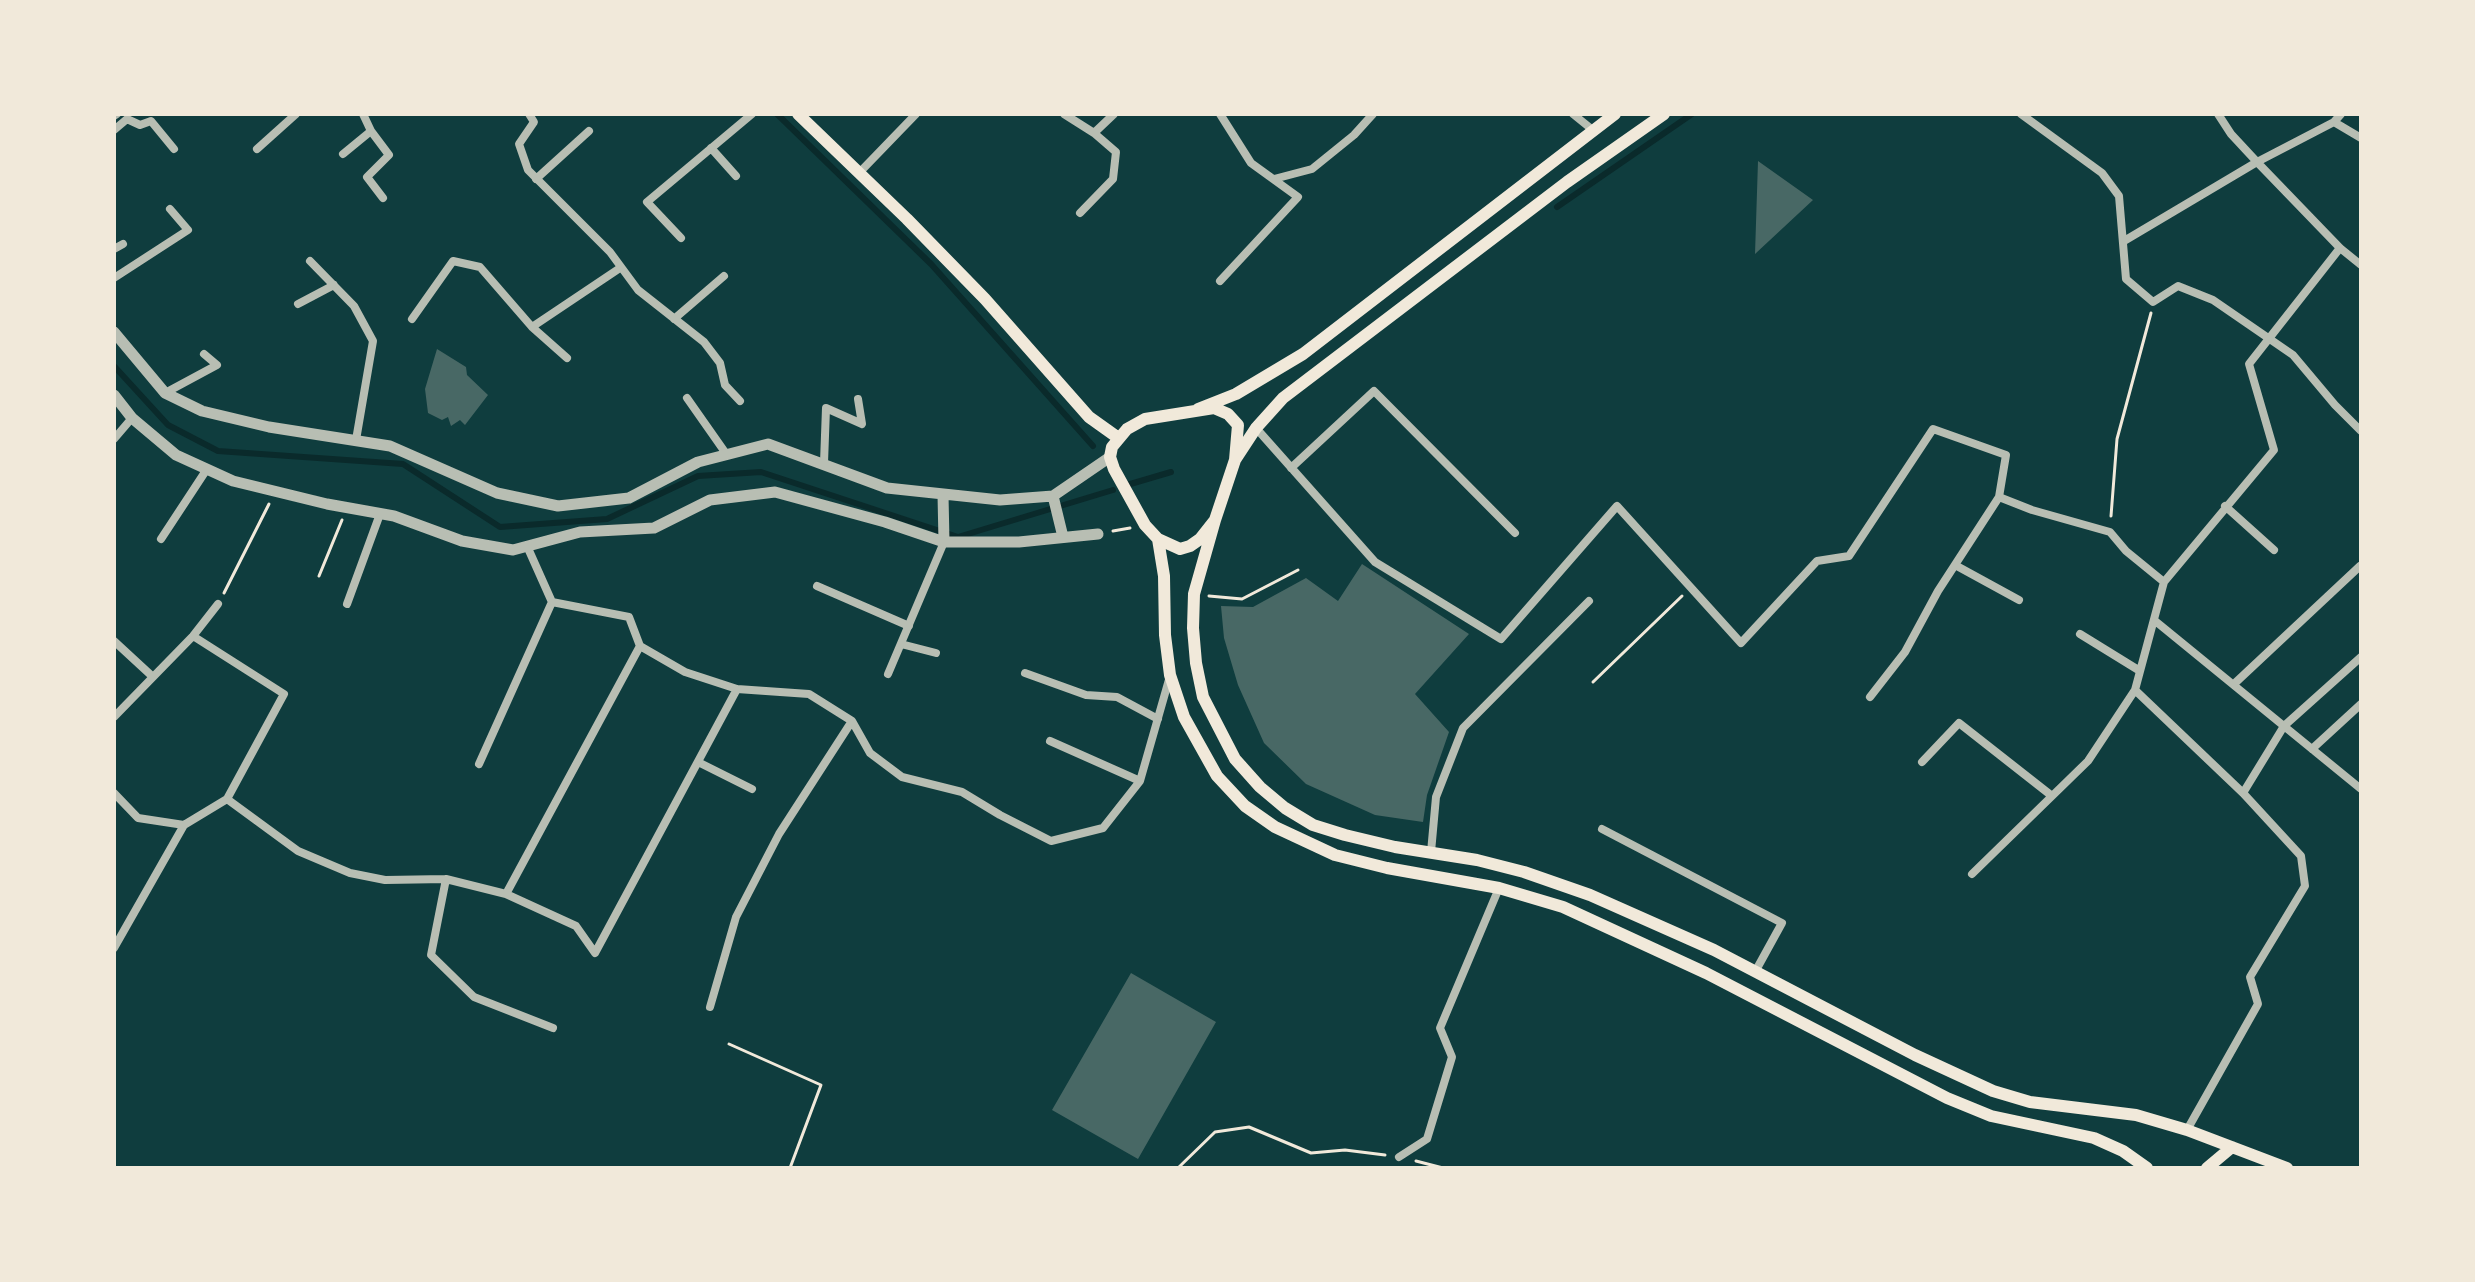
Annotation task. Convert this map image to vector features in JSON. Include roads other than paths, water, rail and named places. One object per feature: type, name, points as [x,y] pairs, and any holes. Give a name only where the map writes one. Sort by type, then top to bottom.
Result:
[{"type":"main road","points":[[798,114],[985,299],[1089,417],[1117,437]]},
{"type":"main road","points":[[1198,409],[1236,394],[1303,354],[1615,114]]},
{"type":"main road","points":[[1235,460],[1256,428],[1283,398],[1567,182],[1664,114]]},
{"type":"main road","points":[[1215,520],[1190,546],[1180,549],[1158,539],[1145,525],[1110,457],[1117,437],[1145,419],[1198,409],[1214,408],[1228,414],[1238,425],[1235,460],[1194,594],[1196,663],[1203,697],[1235,759],[1260,787],[1285,808],[1313,825],[1395,847],[1477,860],[1564,884],[1614,904],[1755,972],[1915,1055],[1993,1091],[2030,1102],[2136,1115],[2187,1130],[2287,1168]]},
{"type":"main road","points":[[1158,539],[1164,576],[1165,635],[1170,675],[1184,717],[1217,776],[1245,806],[1275,827],[1335,855],[1387,868],[1499,888],[1563,907],[1706,973],[1947,1098],[1991,1116],[2094,1138],[2123,1151],[2147,1168]]},
{"type":"main road","points":[[2207,1168],[2215,1158],[2232,1147]]},
{"type":"street","points":[[257,149],[296,114]]},
{"type":"street","points":[[363,114],[389,155],[367,177],[383,198]]},
{"type":"street","points":[[529,114],[534,122],[519,144],[528,170],[610,252],[638,290],[704,342],[720,363],[725,385],[740,401]]},
{"type":"street","points":[[681,238],[647,202],[752,114]]},
{"type":"street","points":[[859,173],[916,114]]},
{"type":"street","points":[[1064,114],[1116,152],[1113,179],[1080,213]]},
{"type":"street","points":[[1094,133],[1114,114]]},
{"type":"street","points":[[1220,114],[1251,163],[1298,197],[1220,281]]},
{"type":"street","points":[[1274,179],[1312,169],[1354,135],[1373,114]]},
{"type":"street","points":[[1573,114],[1594,131]]},
{"type":"street","points":[[2021,114],[2102,173],[2119,196],[2126,279],[2153,302],[2178,286],[2213,300],[2293,355],[2361,431]]},
{"type":"street","points":[[2218,114],[2231,134],[2257,162],[2340,248],[2361,265]]},
{"type":"street","points":[[2124,241],[2257,162],[2334,122],[2341,114]]},
{"type":"street","points":[[116,121],[127,119],[140,125],[151,121],[174,149]]},
{"type":"street","points":[[2334,122],[2361,138]]},
{"type":"street","points":[[343,154],[371,131]]},
{"type":"street","points":[[536,179],[589,131]]},
{"type":"street","points":[[711,148],[736,176]]},
{"type":"street","points":[[114,278],[188,230],[170,209]]},
{"type":"street","points":[[114,249],[123,244]]},
{"type":"street","points":[[1972,874],[2088,761],[2135,690],[2164,582],[2274,450],[2249,364],[2340,248]]},
{"type":"street","points":[[310,261],[354,306],[373,341],[356,440]]},
{"type":"street","points":[[412,319],[453,261],[480,267],[532,327],[567,358]]},
{"type":"street","points":[[532,327],[620,268]]},
{"type":"street","points":[[674,319],[724,276]]},
{"type":"street","points":[[298,304],[334,285]]},
{"type":"street","points":[[114,332],[165,393],[202,411],[269,427],[390,446],[497,493],[558,506],[629,498],[698,462],[768,444],[887,488],[1000,500],[1053,498],[1110,457]]},
{"type":"street","points":[[165,393],[217,365],[204,354]]},
{"type":"street","points":[[1291,468],[1374,391],[1515,533]]},
{"type":"street","points":[[114,395],[132,418],[176,455],[233,481],[380,514],[462,541],[513,550],[580,532],[654,528],[710,500],[775,492],[944,541],[1019,542],[1098,534]]},
{"type":"street","points":[[687,398],[727,455]]},
{"type":"street","points":[[824,463],[826,408],[862,424],[858,399]]},
{"type":"street","points":[[114,439],[132,418]]},
{"type":"street","points":[[1256,428],[1375,562],[1501,639],[1617,506],[1741,643],[1817,561],[1849,556],[1933,429],[2006,455],[1999,497],[1905,652],[1870,697]]},
{"type":"street","points":[[161,539],[207,469]]},
{"type":"street","points":[[888,674],[944,541],[943,495]]},
{"type":"street","points":[[1999,497],[2032,510],[2110,532],[2126,551],[2164,582]]},
{"type":"street","points":[[1053,498],[1063,537]]},
{"type":"street","points":[[2225,506],[2274,550]]},
{"type":"street","points":[[347,604],[380,514]]},
{"type":"street","points":[[479,764],[552,602],[527,546]]},
{"type":"street","points":[[1955,565],[2019,600]]},
{"type":"street","points":[[2234,684],[2360,566]]},
{"type":"street","points":[[817,586],[909,626]]},
{"type":"street","points":[[1431,852],[1436,797],[1463,728],[1589,601]]},
{"type":"street","points":[[552,602],[629,617],[640,646],[685,672],[737,689],[809,694],[852,721],[870,753],[902,777],[962,792],[1051,841],[1103,828],[1140,781],[1170,675]]},
{"type":"street","points":[[114,717],[193,636],[218,604]]},
{"type":"street","points":[[2154,620],[2361,789]]},
{"type":"street","points":[[2080,634],[2140,671]]},
{"type":"street","points":[[114,948],[184,825],[227,799],[284,694],[193,636]]},
{"type":"street","points":[[114,641],[153,677]]},
{"type":"street","points":[[901,644],[936,653]]},
{"type":"street","points":[[506,894],[640,646]]},
{"type":"street","points":[[2243,793],[2284,726],[2361,657]]},
{"type":"street","points":[[1025,673],[1086,695],[1117,697],[1158,719]]},
{"type":"street","points":[[227,799],[298,851],[350,873],[385,880],[446,879],[506,894],[576,926],[595,953],[737,689]]},
{"type":"street","points":[[2135,690],[2243,793],[2301,856],[2305,886],[2250,977],[2258,1004],[2187,1130]]},
{"type":"street","points":[[2312,749],[2361,704]]},
{"type":"street","points":[[710,1007],[736,917],[779,834],[852,721]]},
{"type":"street","points":[[1922,762],[1959,723],[2052,796]]},
{"type":"street","points":[[1050,741],[1140,781]]},
{"type":"street","points":[[698,762],[752,789]]},
{"type":"street","points":[[115,797],[138,818],[184,825]]},
{"type":"street","points":[[1602,829],[1782,923],[1755,972]]},
{"type":"street","points":[[446,879],[431,955],[474,997],[553,1028]]},
{"type":"street","points":[[1399,1157],[1427,1139],[1432,1126],[1452,1057],[1440,1028],[1499,888]]},
{"type":"waterway","points":[[777,114],[931,264],[1093,446]]},
{"type":"waterway","points":[[1557,207],[1692,114]]},
{"type":"waterway","points":[[114,366],[168,425],[218,451],[403,464],[500,527],[607,519],[698,476],[761,472],[958,537],[1113,490]]},
{"type":"waterway","points":[[1127,485],[1171,472]]}]
